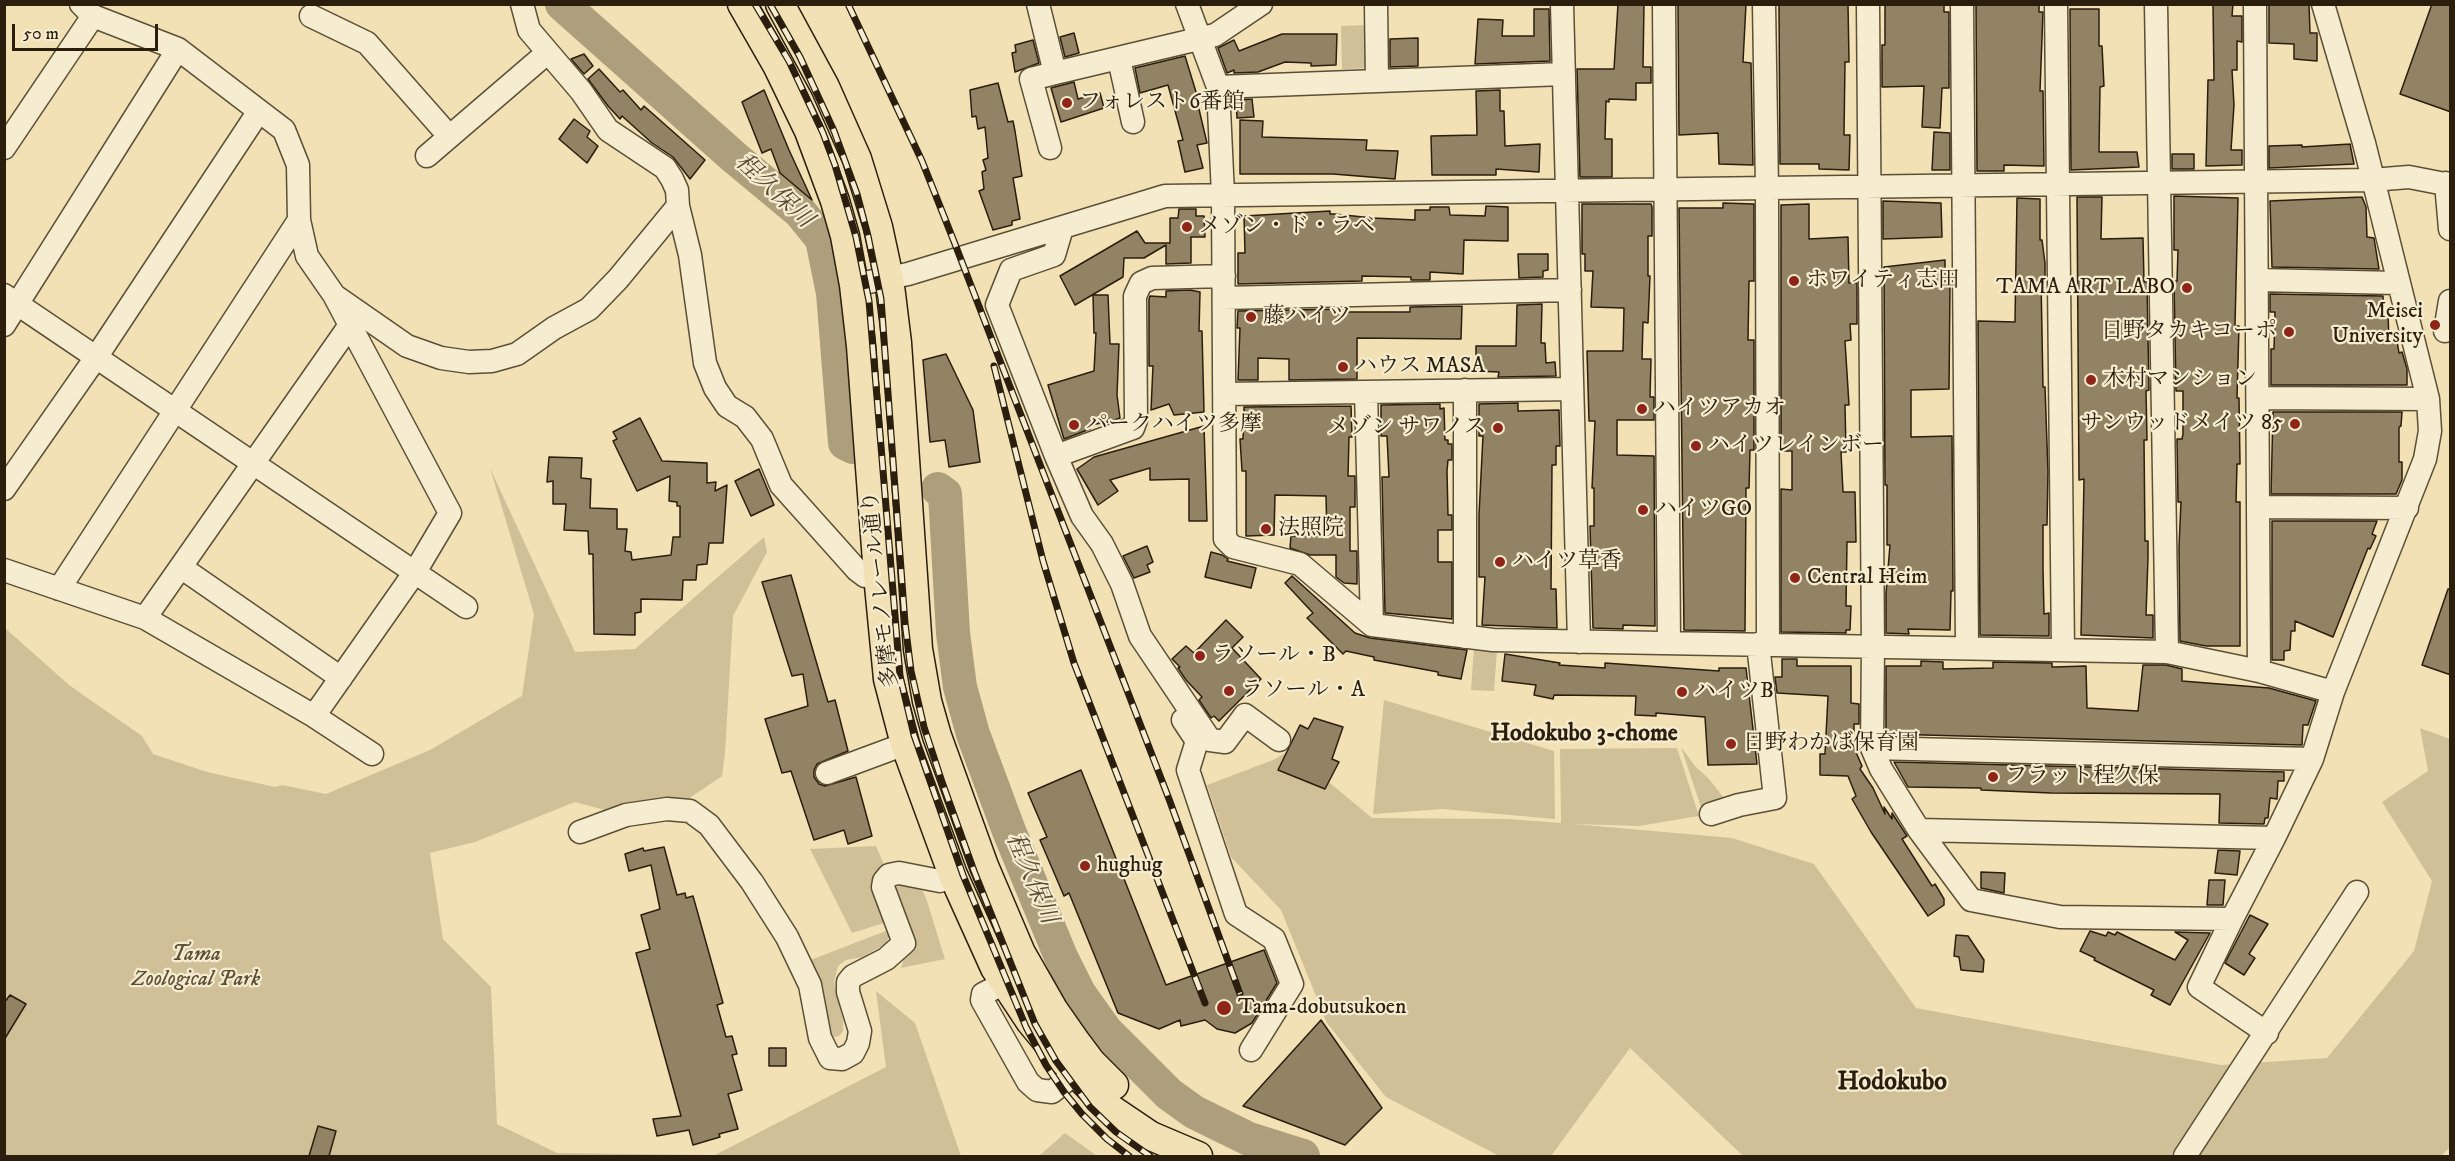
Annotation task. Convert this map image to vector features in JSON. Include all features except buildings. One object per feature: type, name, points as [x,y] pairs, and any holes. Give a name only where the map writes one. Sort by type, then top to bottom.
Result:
[{"type":"main road","name":"多摩モノレール通り","points":[[742,4],[777,64],[809,131],[835,201],[854,285],[861,346],[888,679],[905,744],[953,875],[985,950],[1030,1021],[1083,1068],[1142,1110],[1200,1156]]},
{"type":"main road","name":"多摩モノレール通り","points":[[780,4],[825,87],[857,159],[878,227],[889,278],[897,343],[921,674],[937,736],[984,866],[1013,935],[1083,1068]]},
{"type":"street","points":[[1038,4],[1055,73]]},
{"type":"street","points":[[1186,4],[1218,87],[1223,195],[1226,539],[1233,547],[1300,564],[1372,625],[1493,640],[2167,652],[2259,671],[2333,692]]},
{"type":"street","points":[[1050,148],[1031,79],[1215,35],[1261,4]]},
{"type":"street","points":[[1376,4],[1377,81]]},
{"type":"street","points":[[1562,4],[1579,642]]},
{"type":"street","points":[[1664,4],[1669,643]]},
{"type":"street","points":[[1711,814],[1775,798],[1763,645],[1767,188],[1764,4]]},
{"type":"street","points":[[1868,4],[1872,748],[1881,769],[1919,830],[1971,900],[2060,918],[2232,919]]},
{"type":"street","points":[[1962,4],[1967,648]]},
{"type":"street","points":[[2056,4],[2063,650]]},
{"type":"street","points":[[2156,4],[2167,652]]},
{"type":"street","points":[[2255,4],[2259,671]]},
{"type":"street","points":[[2266,1033],[2199,987],[2312,759],[2333,692],[2426,459],[2430,415],[2428,399],[2364,143],[2323,4]]},
{"type":"street","points":[[528,8],[529,30],[581,91],[608,130],[665,168],[677,190],[678,206],[690,255],[705,363],[715,388],[727,406],[745,417],[762,439],[781,485],[857,570],[866,576],[878,575]]},
{"type":"street","points":[[4,148],[11,124],[87,10],[178,49],[284,130],[298,165],[299,220],[307,256],[334,295],[450,513],[415,572],[314,716]]},
{"type":"street","points":[[311,16],[368,43],[449,136]]},
{"type":"street","points":[[4,325],[12,299],[178,49]]},
{"type":"street","points":[[427,156],[547,53]]},
{"type":"street","points":[[1119,58],[1133,122]]},
{"type":"street","points":[[1218,87],[1564,74]]},
{"type":"street","points":[[4,489],[97,356],[259,111]]},
{"type":"street","points":[[854,285],[889,278],[1165,196],[2256,182],[2409,177],[2448,184],[2451,229]]},
{"type":"street","points":[[334,295],[407,346],[441,358],[469,362],[492,361],[516,354],[554,328],[589,309],[618,279],[678,206]]},
{"type":"street","points":[[59,589],[299,220]]},
{"type":"street","points":[[1062,228],[1054,255],[1011,270],[997,305],[1056,456],[1082,516],[1102,544],[1122,584],[1140,636],[1210,740],[1225,742],[1245,715],[1279,740]]},
{"type":"street","points":[[1056,456],[1133,428],[1136,420],[1135,296],[1141,283],[1152,278],[1224,287],[1570,290]]},
{"type":"street","points":[[2257,280],[2398,283]]},
{"type":"street","points":[[12,299],[466,607]]},
{"type":"street","points":[[2445,331],[2451,301]]},
{"type":"street","points":[[146,618],[350,325]]},
{"type":"street","points":[[1225,394],[1572,389]]},
{"type":"street","points":[[1465,390],[1465,637]]},
{"type":"street","points":[[1366,392],[1372,625]]},
{"type":"street","points":[[2258,398],[2428,399]]},
{"type":"street","points":[[2258,507],[2407,508]]},
{"type":"street","points":[[182,568],[341,678]]},
{"type":"street","points":[[4,570],[146,618],[314,716],[372,754]]},
{"type":"street","points":[[1161,667],[1160,685],[1197,741],[1188,770],[1236,914],[1274,939],[1292,984],[1251,1050]]},
{"type":"street","points":[[827,773],[905,744]]},
{"type":"street","points":[[1872,748],[2312,759]]},
{"type":"street","points":[[580,832],[626,815],[667,809],[690,811],[709,825],[752,882],[787,937],[810,985],[820,1038],[830,1058],[842,1059],[854,1053],[858,1043],[860,1031],[848,992],[848,982],[853,976],[886,959],[904,944],[883,887],[884,881],[889,875],[899,873],[940,880],[953,875]]},
{"type":"street","points":[[1919,830],[2274,838]]},
{"type":"street","points":[[2185,1156],[2357,892]]},
{"type":"street","points":[[1030,969],[983,994],[982,1005],[1028,1082],[1037,1090],[1052,1092],[1083,1068]]},
{"type":"green space","points":[[1367,25],[1367,68],[1342,69],[1341,26]]},
{"type":"green space","name":"Tama Zoological Park","points":[[490,468],[575,652],[635,649],[764,537],[767,552],[733,616],[722,776],[653,823],[575,802],[475,842],[430,853],[443,939],[491,987],[497,1124],[557,1153],[715,1155],[886,1067],[876,991],[915,1023],[961,1156],[5,1156],[5,628],[69,685],[142,736],[153,754],[207,772],[275,787],[282,785],[326,794],[430,750],[522,696],[534,614]]},
{"type":"green space","points":[[1474,648],[1497,650],[1494,691],[1471,690]]},
{"type":"green space","points":[[1384,700],[1554,751],[1555,819],[1443,809],[1373,814]]},
{"type":"green space","points":[[2420,728],[2450,739],[2450,1147],[2441,1156],[1743,1156],[1630,1048],[1551,1156],[1499,1156],[1386,1097],[1327,1023],[1281,910],[1231,857],[1207,785],[1273,760],[1305,742],[1318,773],[1372,818],[1507,819],[1561,823],[1560,749],[1677,748],[1699,816],[1639,826],[1574,824],[1732,838],[1814,864],[1916,1008],[2221,1065],[2327,1058],[2414,951],[2432,881],[2382,802],[2428,771]]},
{"type":"green space","points":[[1681,747],[1695,766],[1709,779],[1731,807],[1703,813]]},
{"type":"green space","points":[[876,846],[885,867],[874,877],[872,892],[887,922],[852,933],[810,849]]},
{"type":"green space","points":[[906,883],[922,890],[945,959],[901,968],[906,952],[893,891]]},
{"type":"green space","points":[[891,929],[887,943],[862,957],[846,960],[838,966],[834,982],[843,1021],[843,1031],[839,1036],[829,1038],[808,961]]},
{"type":"green space","points":[[1065,1133],[1097,1156],[1039,1156]]},
{"type":"waterway","name":"程久保川","points":[[562,4],[735,158],[800,212],[822,239],[833,293],[845,443],[853,447]]},
{"type":"waterway","name":"程久保川","points":[[938,489],[945,494],[953,633],[960,687],[973,734],[1009,831],[1061,957],[1079,993],[1106,1031],[1169,1094],[1194,1112],[1249,1139],[1303,1156]]},
{"type":"railway","points":[[755,4],[789,61],[823,133],[856,237],[869,301],[900,676],[914,735],[963,875],[1026,1027],[1046,1065],[1064,1092],[1107,1139],[1129,1156]]},
{"type":"railway","points":[[770,4],[800,57],[834,131],[857,194],[868,236],[881,299],[905,623],[911,671],[924,727],[942,782],[974,871],[1035,1024],[1056,1061],[1090,1107],[1116,1132],[1150,1156]]},
{"type":"railway","points":[[848,4],[922,161],[955,244],[1169,799],[1240,994]]},
{"type":"railway","points":[[994,366],[1043,561],[1074,663],[1205,1003]]},
{"type":"place","name":"フォレスト6番館","points":[[1067,103]]},
{"type":"place","name":"メゾン・ド・ラベ","points":[[1187,227]]},
{"type":"place","name":"ホワイティ志田","points":[[1794,281]]},
{"type":"place","name":"TAMA ART LABO","points":[[2187,288]]},
{"type":"place","name":"藤ハイツ","points":[[1251,317]]},
{"type":"place","name":"Meisei University","points":[[2435,325]]},
{"type":"place","name":"日野タカキコーポ","points":[[2289,332]]},
{"type":"place","name":"ハウス MASA","points":[[1343,367]]},
{"type":"place","name":"木村マンション","points":[[2091,380]]},
{"type":"place","name":"ハイツアカオ","points":[[1642,409]]},
{"type":"place","name":"サンウッドメイツ 85","points":[[2295,424]]},
{"type":"place","name":"パークハイツ多摩","points":[[1074,425]]},
{"type":"place","name":"メゾン サワノス","points":[[1498,428]]},
{"type":"place","name":"ハイツレインボー","points":[[1696,446]]},
{"type":"place","name":"ハイツGO","points":[[1643,510]]},
{"type":"place","name":"法照院","points":[[1266,529]]},
{"type":"place","name":"ハイツ草香","points":[[1500,562]]},
{"type":"place","name":"Central Heim","points":[[1795,578]]},
{"type":"place","name":"ラソール・B","points":[[1200,656]]},
{"type":"place","name":"ラソール・A","points":[[1229,691]]},
{"type":"place","name":"ハイツB","points":[[1682,692]]},
{"type":"place","name":"日野わかば保育園","points":[[1731,744]]},
{"type":"place","name":"フラット程久保","points":[[1993,777]]},
{"type":"place","name":"hughug","points":[[1085,866]]},
{"type":"place","name":"Tama-dobutsukoen","points":[[1224,1008]]},
{"type":"district","name":"Hodokubo 3-chome","points":[[1584,735]]},
{"type":"district","name":"Hodokubo","points":[[1892,1084]]}]
